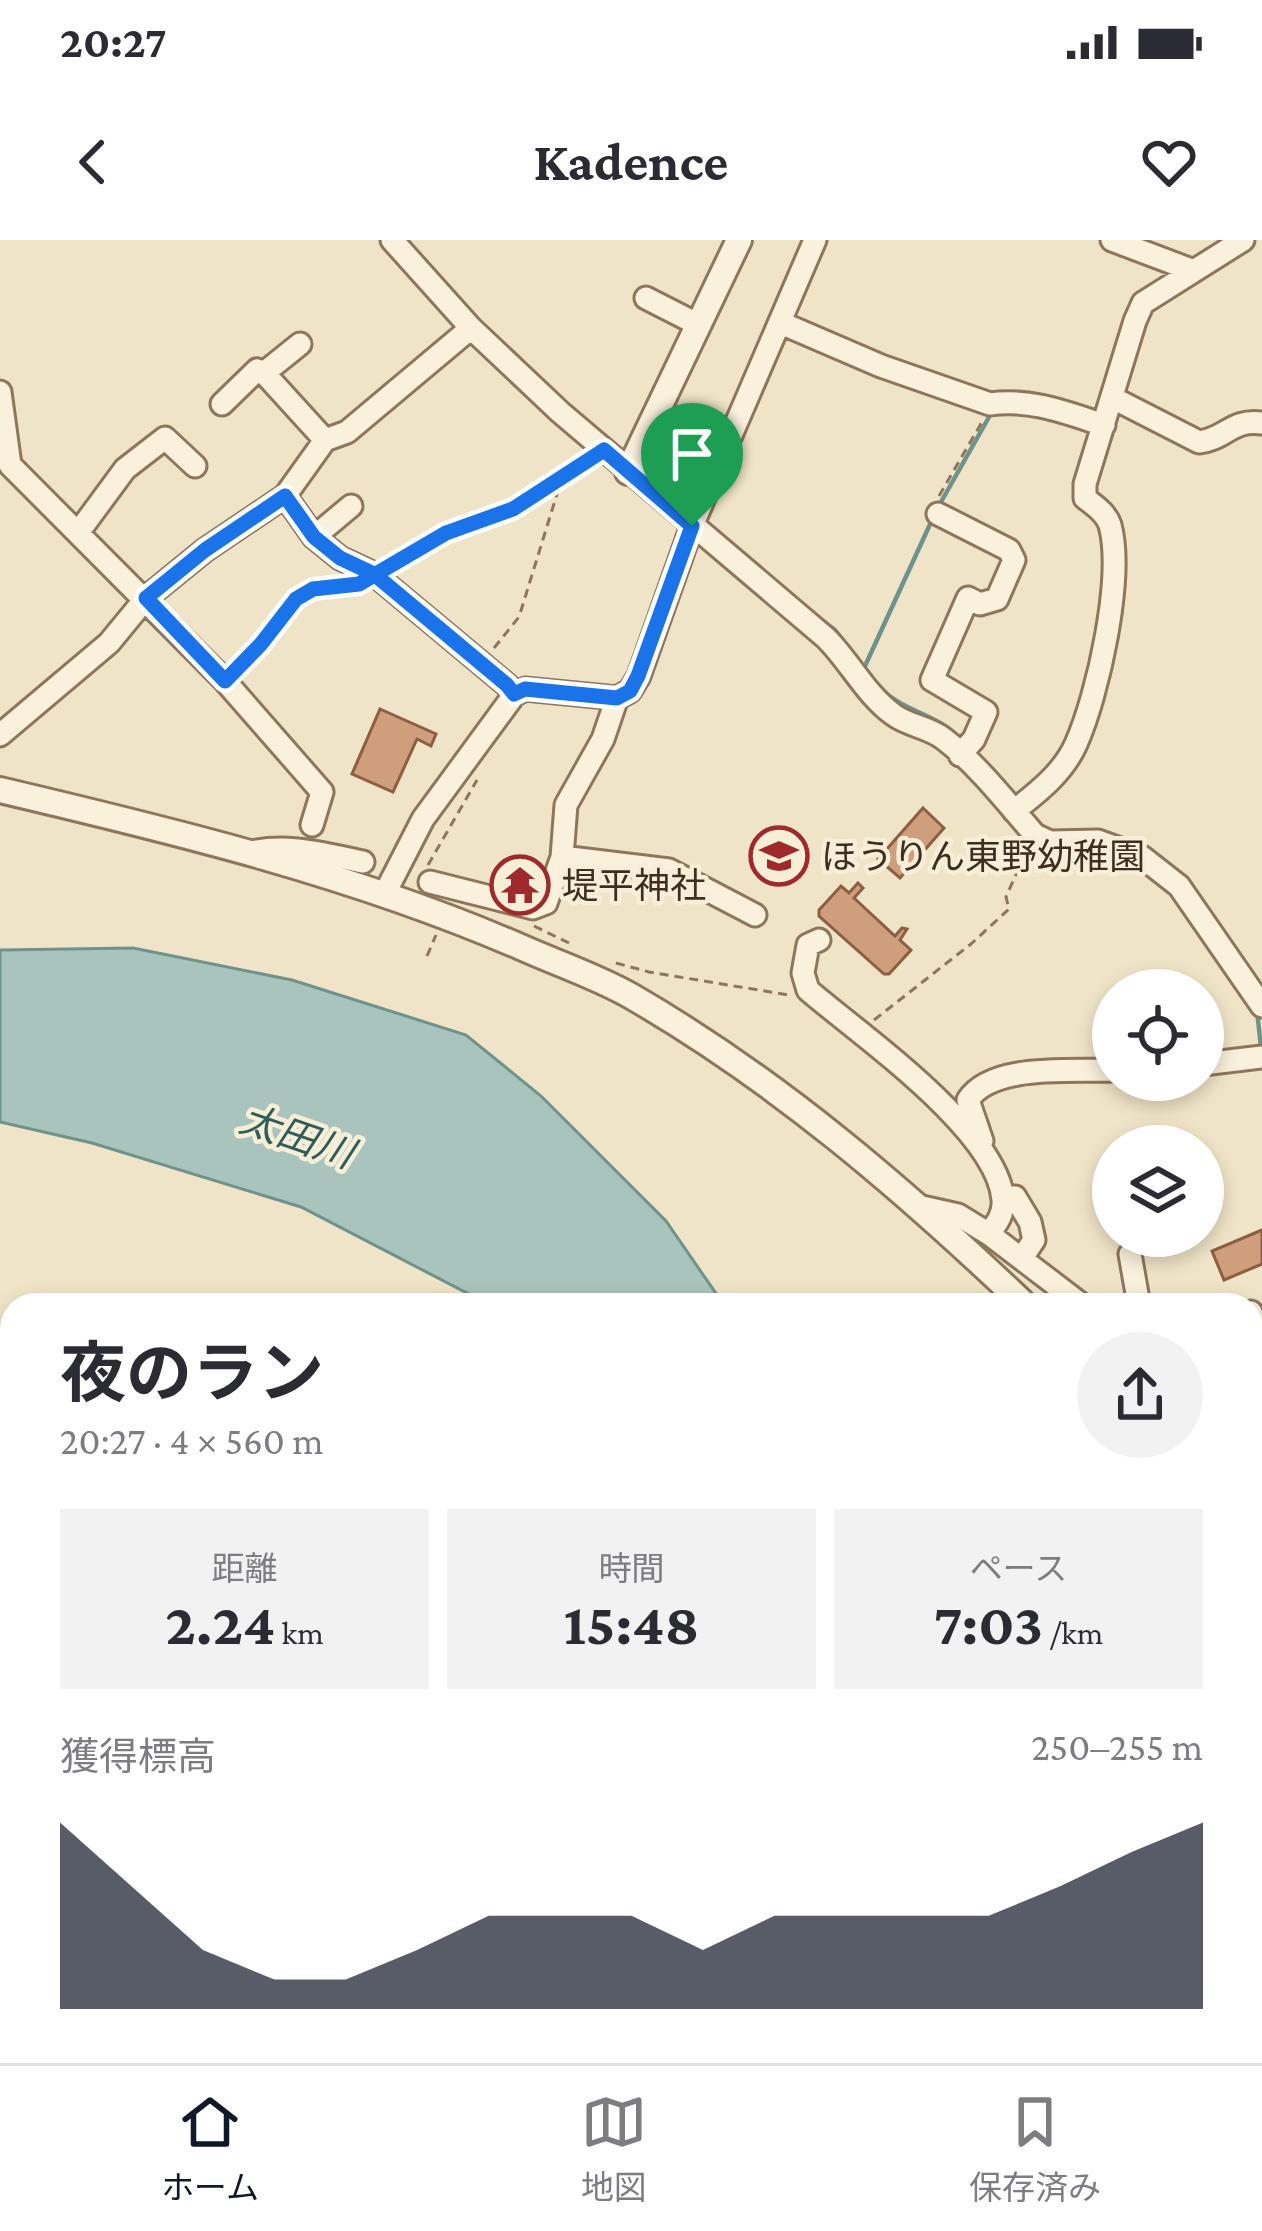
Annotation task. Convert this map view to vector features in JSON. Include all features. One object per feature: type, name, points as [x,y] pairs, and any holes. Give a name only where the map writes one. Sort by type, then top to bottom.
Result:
[{"type":"street","points":[[392,240],[470,328],[628,472],[826,638],[896,717],[929,729],[960,755],[1035,835],[1050,842],[1098,841],[1142,856],[1178,886],[1261,999]]},
{"type":"street","points":[[628,472],[739,240]]},
{"type":"street","points":[[385,893],[422,819],[514,694],[525,689],[617,698],[630,691],[692,526],[815,240]]},
{"type":"street","points":[[1112,240],[1195,271]]},
{"type":"street","points":[[1014,811],[1048,785],[1076,745],[1111,612],[1114,567],[1109,521],[1085,498],[1084,484],[1143,303],[1243,240]]},
{"type":"street","points":[[646,298],[697,324]]},
{"type":"street","points":[[781,323],[881,366],[990,404],[1008,401],[1050,407],[1104,425]]},
{"type":"street","points":[[0,735],[110,643],[146,598],[205,550],[285,496],[326,440],[347,432],[470,328]]},
{"type":"street","points":[[264,373],[301,344]]},
{"type":"street","points":[[222,404],[257,370],[326,440]]},
{"type":"street","points":[[0,392],[5,468],[80,530],[225,681],[322,792],[312,826]]},
{"type":"street","points":[[1113,398],[1199,442],[1213,440],[1233,425],[1262,423]]},
{"type":"street","points":[[80,530],[125,469],[165,438],[195,466]]},
{"type":"street","points":[[285,496],[314,537],[340,558],[374,574],[514,694]]},
{"type":"street","points":[[314,537],[351,506]]},
{"type":"street","points":[[935,512],[1009,550],[1014,560],[997,599],[980,604],[968,598],[932,680],[986,712],[974,739],[960,755]]},
{"type":"street","points":[[466,893],[533,908],[546,903],[562,857],[566,805],[603,739],[617,698]]},
{"type":"street","points":[[0,790],[385,893],[627,993],[765,1080],[922,1207],[1012,1293]]},
{"type":"street","points":[[247,853],[294,849],[363,862]]},
{"type":"street","points":[[562,857],[669,870],[755,915]]},
{"type":"street","points":[[430,882],[489,905]]},
{"type":"street","points":[[819,940],[808,945],[802,974],[808,990],[923,1086],[956,1117],[987,1158]]},
{"type":"street","points":[[1224,1062],[1262,1057]]},
{"type":"street","points":[[989,1234],[1002,1216],[1004,1197],[968,1100],[974,1090],[1006,1074],[1092,1071]]},
{"type":"street","points":[[1004,1197],[1015,1197],[1030,1222],[1034,1240],[1022,1258]]},
{"type":"street","points":[[922,1207],[958,1215],[1067,1293]]},
{"type":"street","points":[[1130,1257],[1136,1293]]},
{"type":"path","points":[[935,512],[947,479],[978,433],[990,404]]},
{"type":"path","points":[[225,681],[296,599],[313,589],[359,584],[446,533],[513,509],[604,450]]},
{"type":"path","points":[[482,664],[519,616],[562,479]]},
{"type":"path","points":[[873,1021],[1009,908],[1006,896],[1035,835]]},
{"type":"path","points":[[427,956],[442,921]]},
{"type":"path","points":[[527,923],[583,950]]},
{"type":"path","points":[[602,959],[649,972],[796,996],[808,990]]},
{"type":"water","name":"太田川","points":[[133,948],[292,980],[466,1035],[541,1096],[666,1221],[716,1293],[467,1293],[301,1207],[92,1143],[0,1122],[0,950]]},
{"type":"building","points":[[380,709],[436,734],[431,746],[417,739],[393,792],[352,774]]},
{"type":"building","points":[[923,808],[944,828],[900,878],[878,859]]},
{"type":"building","points":[[858,883],[863,888],[854,898],[895,936],[907,929],[900,940],[911,950],[889,974],[819,916],[841,886],[849,893]]},
{"type":"building","points":[[1262,1230],[1262,1264],[1224,1280],[1214,1257],[1224,1257],[1224,1246]]},
{"type":"waterway","points":[[937,509],[993,410]]},
{"type":"waterway","points":[[865,666],[932,520]]},
{"type":"waterway","points":[[811,612],[835,630],[872,678]]},
{"type":"waterway","points":[[883,691],[959,738]]},
{"type":"waterway","points":[[1257,1011],[1261,1047]]},
{"type":"place","name":"ほうりん東野幼稚園","points":[[779,856]]},
{"type":"place","name":"堤平神社","points":[[520,885]]},
{"type":"route","points":[[692,526],[604,450],[513,509],[446,533],[374,574],[359,584],[313,589],[296,599],[225,681],[146,598],[205,550],[285,496],[314,537],[340,558],[374,574],[514,694],[525,689],[617,698],[630,691],[638,676],[692,526]]}]
